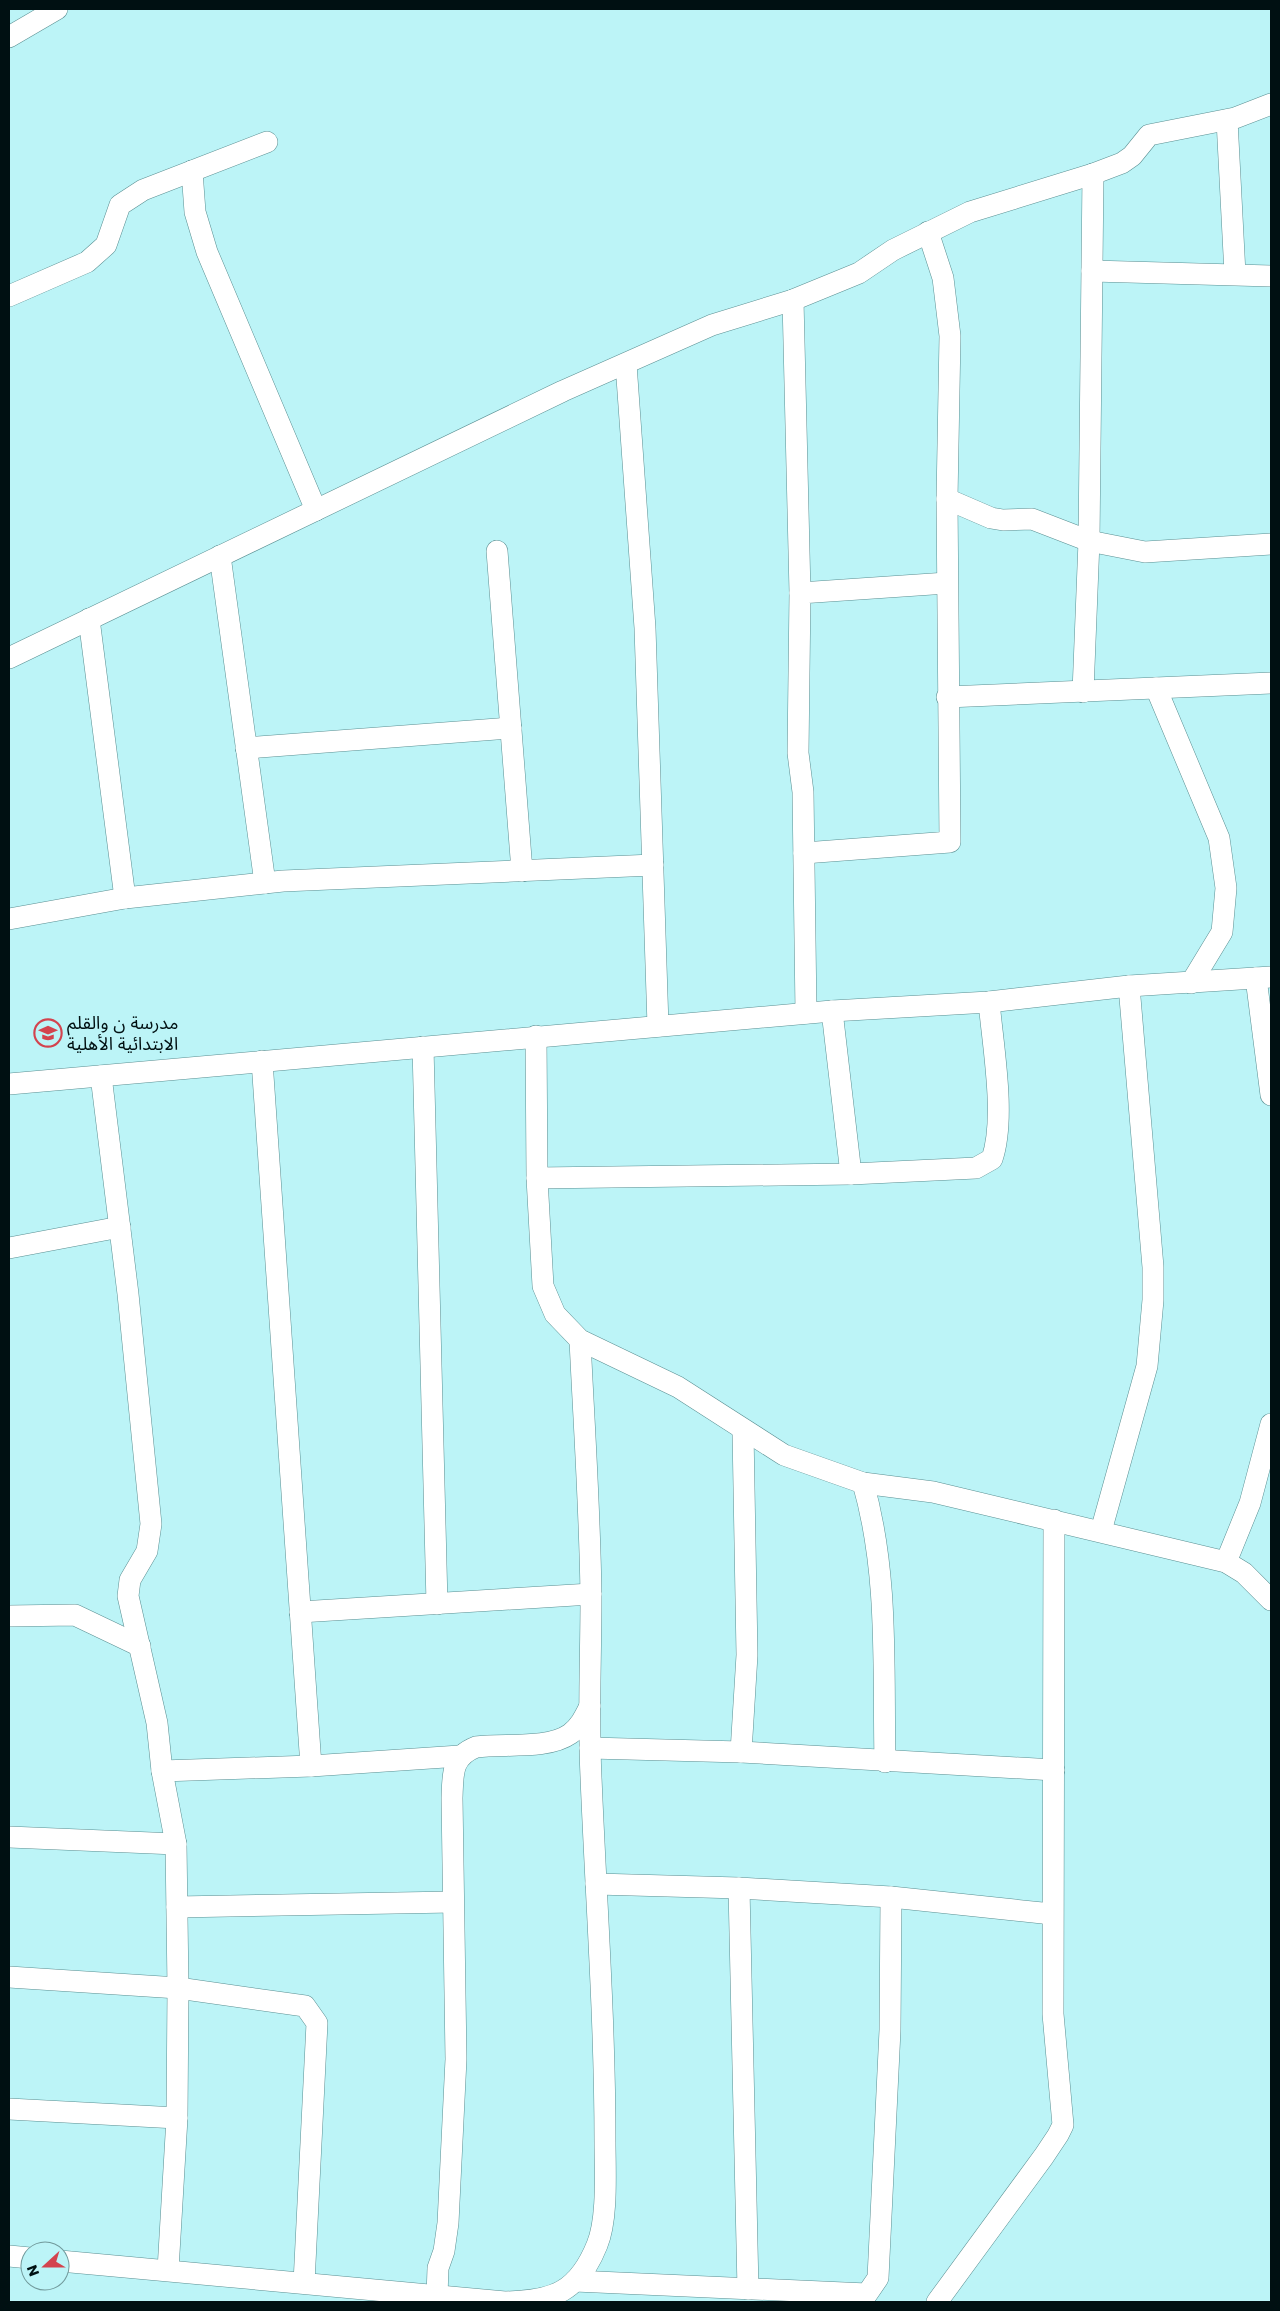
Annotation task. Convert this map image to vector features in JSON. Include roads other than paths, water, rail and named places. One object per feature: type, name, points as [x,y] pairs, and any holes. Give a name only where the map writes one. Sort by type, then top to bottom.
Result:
[{"type":"street","points":[[9,37],[57,9]]},
{"type":"street","points":[[9,658],[563,392],[712,325],[793,300],[859,273],[893,250],[983,207],[1122,164],[1132,156],[1149,135],[1227,120],[1271,104]]},
{"type":"street","points":[[1227,120],[1235,274]]},
{"type":"street","points":[[9,296],[86,262],[106,245],[120,205],[143,190],[267,142]]},
{"type":"street","points":[[192,171],[194,212],[207,252],[316,510]]},
{"type":"street","points":[[1083,692],[1089,541],[1094,174]]},
{"type":"street","points":[[804,853],[950,842],[946,499],[949,316],[943,278],[928,232]]},
{"type":"street","points":[[1092,270],[1271,276]]},
{"type":"street","points":[[793,300],[800,593],[798,753],[803,792],[806,1013]]},
{"type":"street","points":[[626,364],[645,628],[658,1026]]},
{"type":"street","points":[[946,499],[991,518],[1003,520],[1032,519],[1089,541],[1145,552],[1271,544]]},
{"type":"street","points":[[497,551],[522,871]]},
{"type":"street","points":[[220,556],[265,883]]},
{"type":"street","points":[[800,593],[947,583]]},
{"type":"street","points":[[89,619],[125,898]]},
{"type":"street","points":[[948,698],[1271,683]]},
{"type":"street","points":[[1156,688],[1219,838],[1226,888],[1222,932],[1190,983]]},
{"type":"street","points":[[246,748],[511,728]]},
{"type":"street","points":[[9,919],[125,898],[265,883],[653,865]]},
{"type":"street","points":[[9,1084],[806,1013],[989,1002],[1129,986],[1263,978],[1271,1094]]},
{"type":"street","points":[[1101,1531],[1147,1366],[1153,1300],[1153,1267],[1129,986]]},
{"type":"street","points":[[537,1178],[851,1174],[976,1168],[992,1159],[998,1142],[999,1122],[989,1002]]},
{"type":"street","points":[[832,1011],[851,1174]]},
{"type":"street","points":[[536,1036],[537,1178],[542,1286],[555,1314],[580,1340],[678,1387],[784,1455],[863,1484],[933,1492],[1226,1562],[1244,1573],[1271,1600]]},
{"type":"street","points":[[423,1047],[437,1604]]},
{"type":"street","points":[[262,1061],[310,1766]]},
{"type":"street","points":[[101,1076],[120,1227],[151,1524],[147,1551],[128,1587],[157,1723],[162,1772],[176,1844],[177,2118],[168,2270]]},
{"type":"street","points":[[9,1248],[120,1227]]},
{"type":"street","points":[[566,2292],[588,2263],[599,2242],[604,2202],[605,2068],[590,1748],[591,1594],[580,1340]]},
{"type":"street","points":[[1226,1562],[1250,1503],[1271,1424]]},
{"type":"street","points":[[741,1752],[747,1655],[744,1431]]},
{"type":"street","points":[[863,1484],[879,1554],[885,1762]]},
{"type":"street","points":[[937,2302],[1044,2156],[1058,2136],[1063,2124],[1052,2014],[1054,1520]]},
{"type":"street","points":[[300,1612],[591,1594]]},
{"type":"street","points":[[9,1616],[75,1616],[140,1646]]},
{"type":"street","points":[[437,2296],[438,2268],[444,2251],[448,2223],[456,2059],[452,1798],[456,1763],[466,1751],[482,1746],[544,1742],[562,1738],[577,1728],[590,1705]]},
{"type":"street","points":[[590,1748],[741,1752],[885,1762],[1054,1770]]},
{"type":"street","points":[[162,1772],[310,1766],[460,1756]]},
{"type":"street","points":[[9,1837],[176,1844]]},
{"type":"street","points":[[596,1884],[739,1888],[891,1897],[1052,1914]]},
{"type":"street","points":[[739,1888],[748,2289]]},
{"type":"street","points":[[70,2262],[505,2302],[529,2301],[566,2292],[748,2289],[867,2294],[878,2278],[890,2030],[891,1897]]},
{"type":"street","points":[[177,1907],[453,1902]]},
{"type":"street","points":[[9,1977],[178,1988],[305,2006],[317,2023],[304,2283]]},
{"type":"street","points":[[9,2109],[177,2118]]},
{"type":"place","name":"مدرسة ن والقلم الابتدائية الأهلية","points":[[48,1033]]}]
